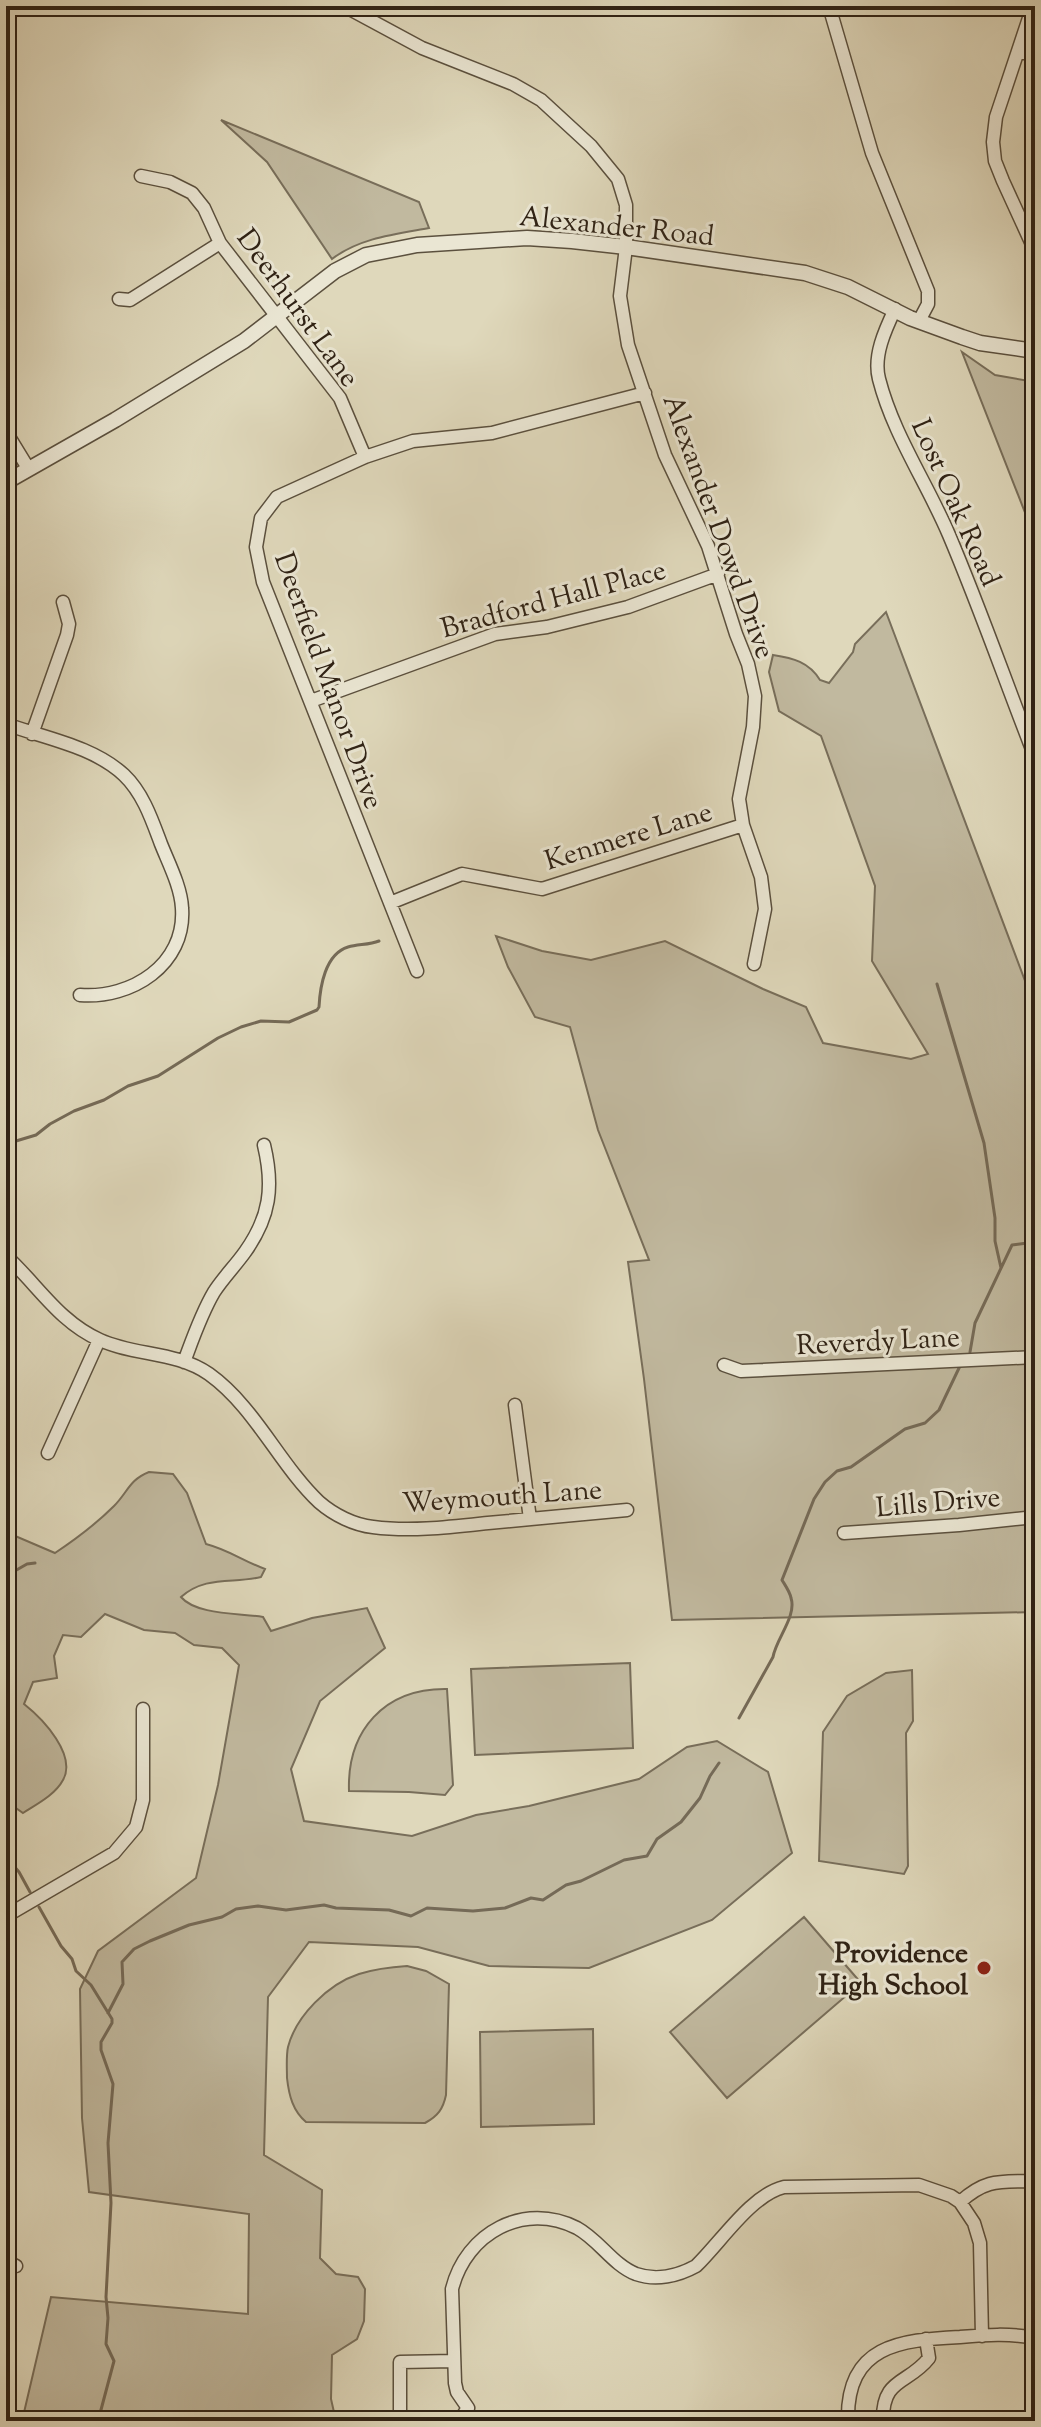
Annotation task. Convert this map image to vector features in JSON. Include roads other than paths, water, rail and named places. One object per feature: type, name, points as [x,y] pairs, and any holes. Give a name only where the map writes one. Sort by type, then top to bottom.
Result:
[{"type":"street","name":"Alexander Dowd Drive","points":[[344,6],[422,48],[527,91],[551,107],[591,146],[618,179],[626,205],[626,247],[620,296],[628,345],[665,455],[708,546],[748,664],[755,696],[753,727],[739,799],[743,825],[761,877],[765,909],[754,964]]},
{"type":"street","points":[[829,6],[872,153],[928,291],[928,304],[919,321]]},
{"type":"street","points":[[1033,6],[996,117],[993,142],[995,161],[1035,251]]},
{"type":"street","points":[[1018,51],[1035,56]]},
{"type":"street","name":"Deerhurst Lane","points":[[141,176],[170,182],[192,193],[204,208],[220,243],[340,398],[365,457]]},
{"type":"street","name":"Alexander Road","points":[[6,482],[244,341],[335,271],[378,251],[437,243],[527,238],[626,247],[805,273],[848,287],[919,321],[980,343],[1035,351]]},
{"type":"street","points":[[119,299],[130,300],[220,243]]},
{"type":"street","name":"Lost Oak Road","points":[[895,309],[881,342],[879,378],[899,431],[949,534],[1035,757]]},
{"type":"street","name":"Deerfield Manor Drive","points":[[417,971],[263,582],[256,547],[261,518],[277,497],[365,457],[413,441],[492,433],[645,393]]},
{"type":"street","points":[[6,432],[28,468]]},
{"type":"street","name":"Bradford Hall Place","points":[[311,701],[495,634],[547,627],[628,607],[718,574]]},
{"type":"street","points":[[32,734],[67,635],[69,624],[63,602]]},
{"type":"street","points":[[6,724],[85,750],[101,758],[131,782],[148,812],[182,904],[179,940],[158,970],[134,985],[111,993],[80,995]]},
{"type":"street","name":"Kenmere Lane","points":[[390,903],[462,874],[542,889],[743,825]]},
{"type":"street","points":[[184,1362],[208,1303],[261,1225],[270,1185],[264,1145]]},
{"type":"street","name":"Weymouth Lane","points":[[6,1256],[67,1320],[99,1340],[184,1362],[206,1373],[229,1391],[310,1492],[337,1515],[373,1527],[436,1528],[627,1510]]},
{"type":"street","points":[[48,1453],[99,1340]]},
{"type":"street","points":[[1034,1357],[1035,1414]]},
{"type":"street","name":"Reverdy Lane","points":[[724,1365],[741,1371],[1034,1357]]},
{"type":"street","points":[[515,1405],[530,1519]]},
{"type":"street","name":"Lills Drive","points":[[844,1533],[1035,1517]]},
{"type":"street","points":[[6,1916],[114,1853],[130,1835],[141,1814],[143,1800],[143,1709]]},
{"type":"street","points":[[960,2202],[982,2185],[1035,2181]]},
{"type":"street","points":[[454,2361],[400,2362],[400,2419],[459,2421],[468,2408],[457,2392],[451,2300],[456,2274],[467,2254],[496,2228],[520,2219],[548,2220],[574,2227],[588,2235],[628,2270],[659,2277],[685,2272],[696,2266],[755,2203],[775,2189],[784,2187],[919,2185],[960,2202],[974,2223],[980,2243],[982,2336]]},
{"type":"street","points":[[848,2421],[851,2391],[863,2367],[886,2348],[926,2339],[1018,2335],[1035,2338]]},
{"type":"street","points":[[883,2421],[885,2399],[890,2389],[900,2379],[919,2371],[929,2358],[926,2339]]},
{"type":"waterway","points":[[6,1144],[36,1135],[74,1111],[158,1076],[241,1027],[261,1021],[289,1022],[317,1010],[325,972],[334,957],[348,947],[379,941]]},
{"type":"waterway","points":[[937,984],[984,1143],[1001,1268]]},
{"type":"waterway","points":[[970,1352],[975,1323],[1012,1245],[1035,1242]]},
{"type":"waterway","points":[[739,1718],[773,1657],[789,1620],[791,1598],[782,1580],[814,1499],[837,1471],[851,1467],[905,1429],[925,1423],[939,1410],[960,1366]]},
{"type":"waterway","points":[[6,1576],[35,1563]]},
{"type":"waterway","points":[[108,2013],[123,1984],[122,1962],[134,1949],[236,1909],[258,1906],[286,1910],[324,1905],[389,1910],[411,1916],[427,1908],[473,1911],[505,1908],[531,1898],[543,1900],[566,1885],[624,1860],[647,1856],[657,1839],[681,1822],[700,1798],[719,1763]]},
{"type":"waterway","points":[[6,1857],[30,1892]]},
{"type":"waterway","points":[[39,1907],[72,1959],[76,1971],[91,1985],[112,2019],[101,2042],[101,2050],[113,2084],[108,2143],[111,2203],[106,2344],[114,2361],[98,2421]]},
{"type":"place","name":"Providence High School","points":[[984,1968]]}]
